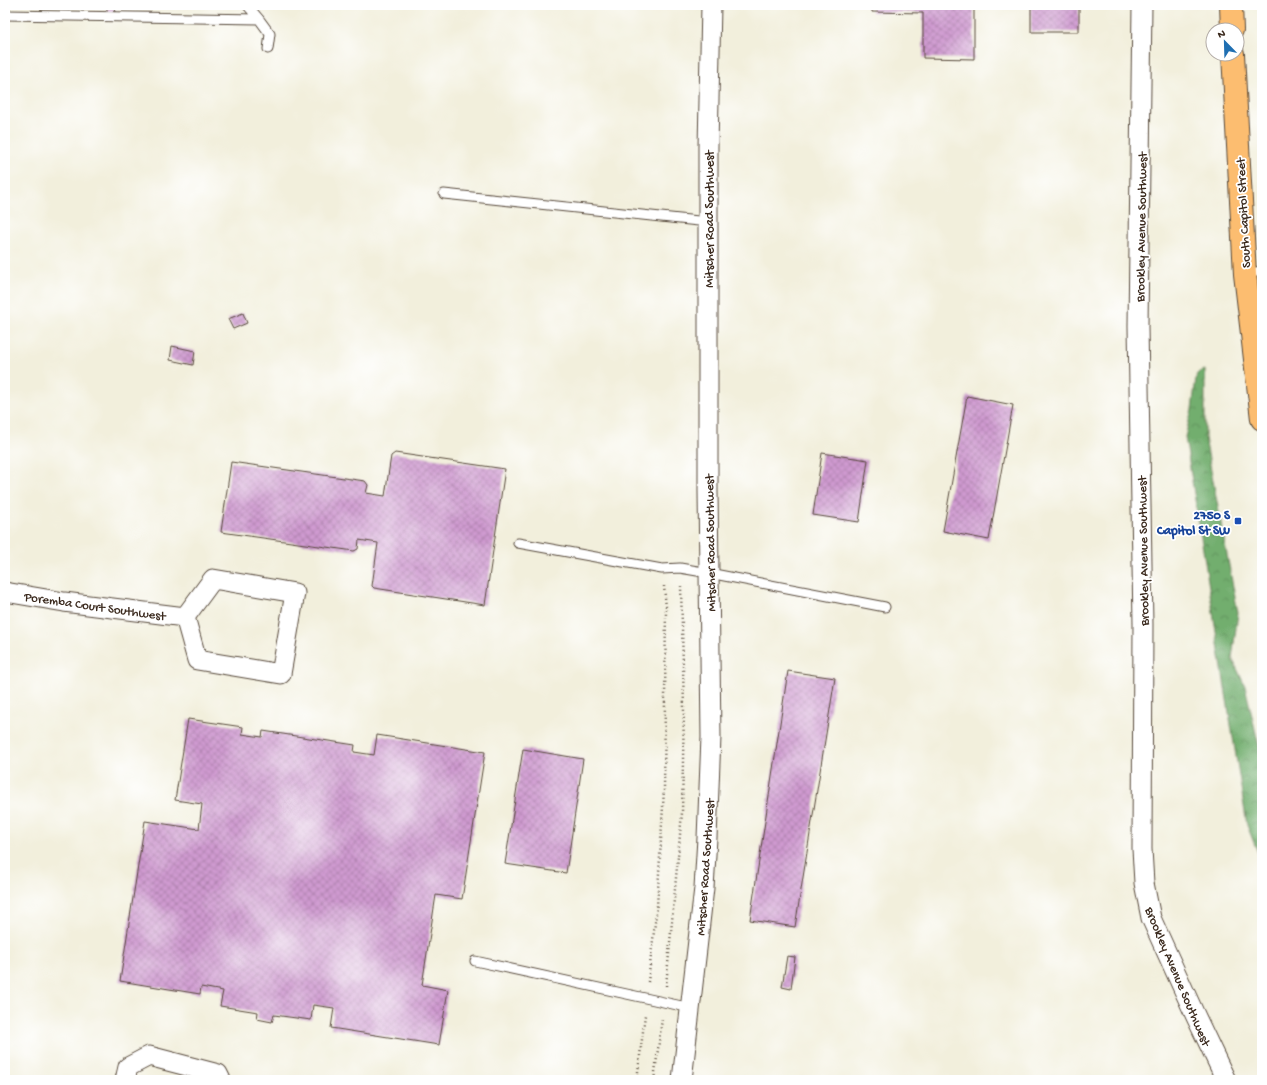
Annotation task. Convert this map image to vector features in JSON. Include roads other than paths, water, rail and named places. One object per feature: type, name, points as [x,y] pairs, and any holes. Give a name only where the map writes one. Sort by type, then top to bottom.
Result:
[{"type":"main road","points":[[1231,5],[1232,22]]},
{"type":"main road","name":"South Capitol Street","points":[[1233,62],[1254,273],[1251,300],[1262,419]]},
{"type":"street","name":"Mitscher Road Southwest","points":[[682,1080],[704,888],[711,736],[708,140],[711,5]]},
{"type":"street","name":"Brookley Avenue Southwest","points":[[1142,5],[1138,326],[1143,624],[1142,849],[1144,883],[1148,907],[1154,923],[1226,1080]]},
{"type":"street","name":"Poremba Court Southwest","points":[[213,579],[295,593],[281,674],[197,660],[184,617],[213,579]]},
{"type":"street","name":"Poremba Court Southwest","points":[[5,592],[64,602],[184,617]]},
{"type":"street","points":[[125,1080],[128,1067],[149,1056],[218,1074],[221,1080]]},
{"type":"lane","points":[[247,5],[270,34],[268,49]]},
{"type":"lane","points":[[5,15],[259,19]]},
{"type":"lane","points":[[444,194],[708,222]]},
{"type":"lane","points":[[518,543],[662,569],[680,568],[709,573],[885,607]]},
{"type":"lane","points":[[475,961],[691,1008]]},
{"type":"place","name":"2750 S Capitol St SW","points":[[1238,521]]}]
